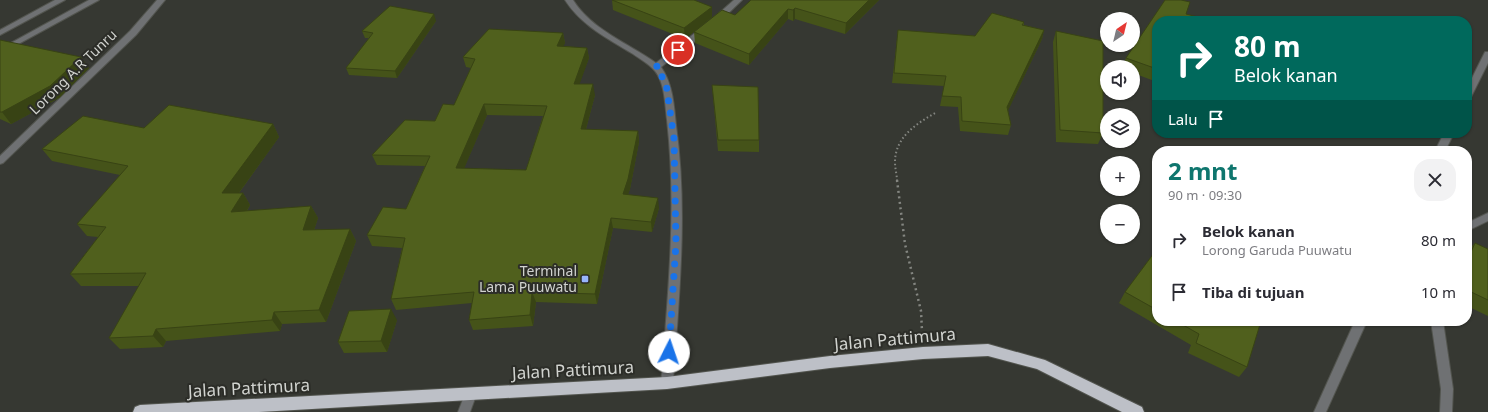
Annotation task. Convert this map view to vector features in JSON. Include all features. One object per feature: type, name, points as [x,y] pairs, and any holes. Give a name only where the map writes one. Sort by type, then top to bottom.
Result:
[{"type":"highway","name":"Jalan Pattimura","points":[[140,412],[667,382],[830,362],[923,353],[988,350],[1040,364],[1136,412]]},
{"type":"street","points":[[0,33],[61,0]]},
{"type":"street","points":[[0,52],[95,0]]},
{"type":"street","name":"Lorong A.R Tunru","points":[[0,160],[133,33],[160,0]]},
{"type":"street","points":[[568,0],[585,19],[602,32],[656,67],[666,83],[674,139],[676,243],[667,382]]},
{"type":"street","points":[[656,67],[711,25],[738,0]]},
{"type":"street","points":[[1472,87],[1488,54]]},
{"type":"street","points":[[1472,225],[1488,217]]},
{"type":"street","points":[[1320,412],[1359,326]]},
{"type":"street","points":[[1438,326],[1447,390],[1446,412]]},
{"type":"street","points":[[464,412],[470,393]]},
{"type":"path","points":[[923,353],[921,311],[904,244],[895,162],[898,147],[906,134],[922,120],[936,112]]},
{"type":"building","points":[[612,0],[694,0],[712,7],[684,28]]},
{"type":"building","points":[[751,0],[869,0],[846,23],[795,8],[793,10],[788,9],[749,54],[694,32],[722,10],[735,15]]},
{"type":"building","points":[[1165,0],[1181,0],[1190,2],[1186,14],[1194,16],[1154,16]]},
{"type":"building","points":[[390,6],[434,14],[395,71],[346,68],[373,33],[362,31]]},
{"type":"building","points":[[992,13],[1024,22],[1022,25],[1044,30],[1007,107],[1011,125],[962,121],[961,97],[942,96],[946,76],[894,73],[898,30],[975,36]]},
{"type":"building","points":[[1152,19],[1152,67],[1140,63],[1140,60],[1126,58],[1130,52],[1140,52],[1140,37]]},
{"type":"building","points":[[489,29],[563,33],[557,46],[587,48],[574,84],[593,84],[581,129],[638,131],[628,179],[623,194],[658,198],[651,222],[611,218],[595,294],[532,292],[530,315],[469,320],[474,292],[391,299],[405,238],[367,235],[383,207],[406,209],[430,156],[372,155],[405,120],[435,121],[443,104],[454,105],[475,59],[463,57]],"holes":[[[484,104],[547,106],[526,170],[456,168]]]},
{"type":"building","points":[[1056,31],[1100,40],[1100,52],[1103,52],[1103,60],[1100,60],[1100,100],[1103,100],[1103,108],[1100,108],[1100,133],[1060,130]]},
{"type":"building","points":[[0,40],[81,57],[50,86],[0,112]]},
{"type":"building","points":[[712,85],[758,87],[759,140],[718,140]]},
{"type":"building","points":[[169,105],[273,124],[222,193],[243,193],[231,212],[311,206],[303,230],[350,229],[319,310],[274,312],[272,320],[156,329],[153,336],[109,338],[146,273],[70,274],[106,227],[77,224],[128,166],[42,149],[83,116],[144,128]]},
{"type":"building","points":[[1475,243],[1488,249],[1488,300],[1472,292],[1472,250]]},
{"type":"building","points":[[1152,256],[1152,307],[1125,292]]},
{"type":"building","points":[[391,309],[381,341],[338,342],[349,311]]},
{"type":"building","points":[[1185,326],[1259,326],[1247,367],[1196,343],[1199,334]]},
{"type":"place","name":"Terminal Lama Puuwatu","points":[[585,279]]},
{"type":"route","points":[[669,352],[676,243],[674,139],[666,83],[656,67],[678,50]]}]
